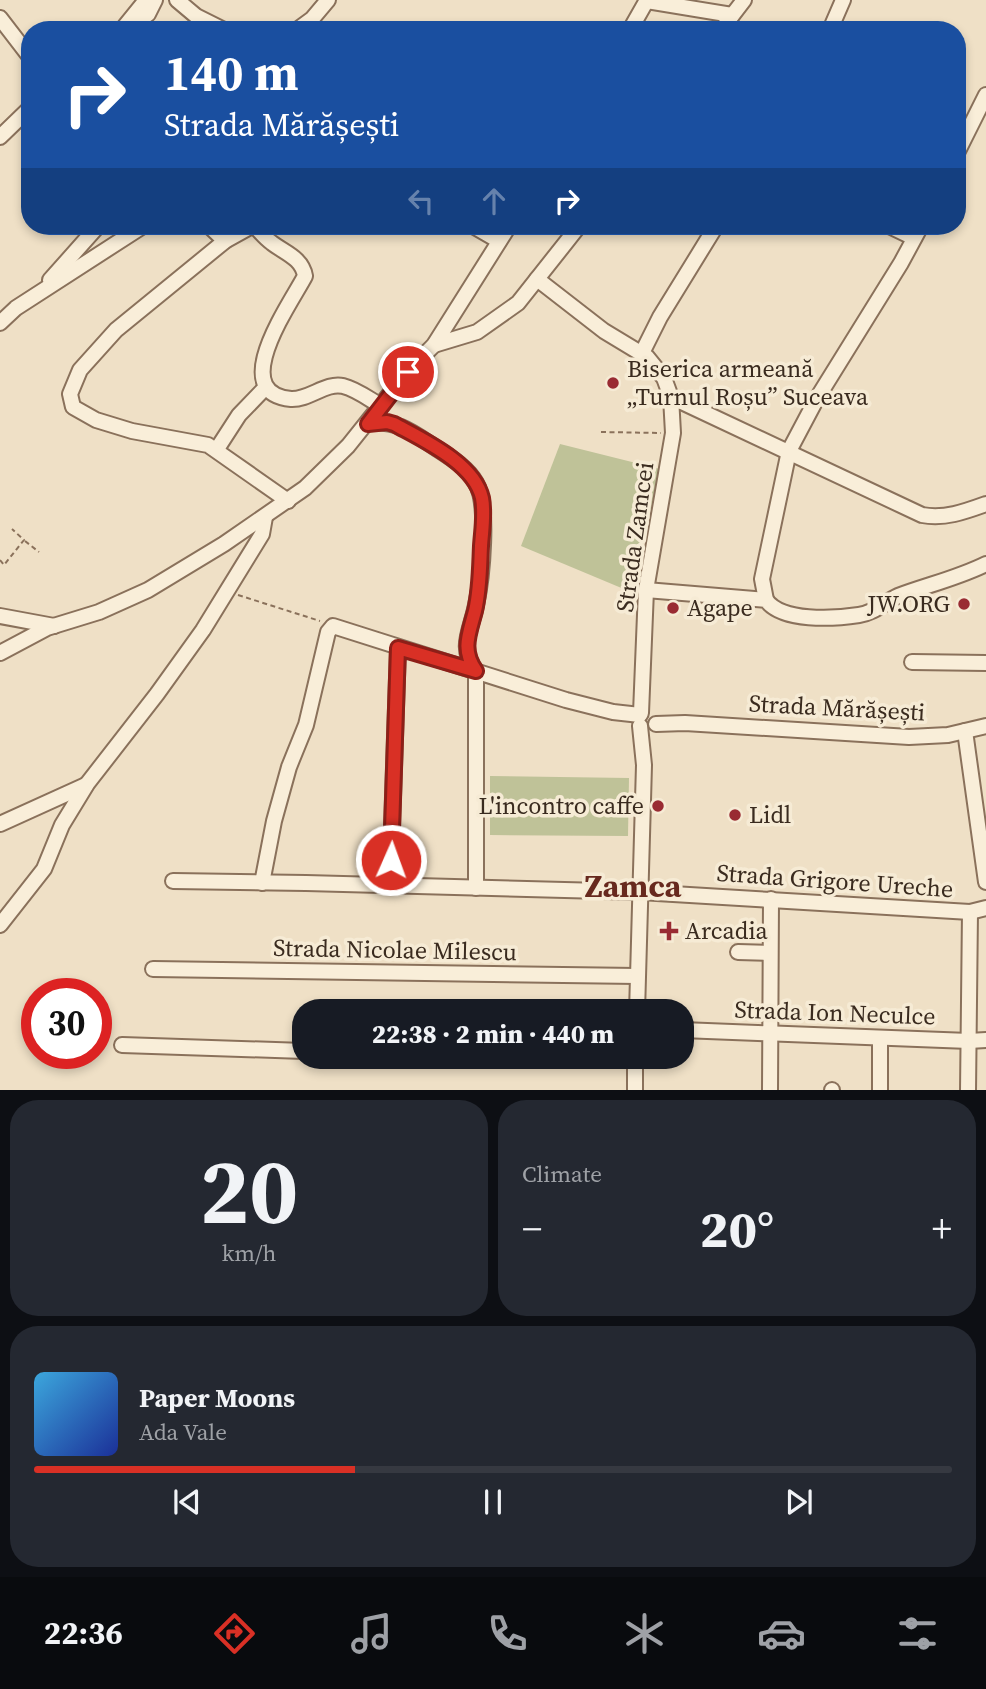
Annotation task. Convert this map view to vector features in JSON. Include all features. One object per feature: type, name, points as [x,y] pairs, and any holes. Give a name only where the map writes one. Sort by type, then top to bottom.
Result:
[{"type":"street","points":[[131,21],[146,0]]},
{"type":"street","points":[[138,21],[148,14],[155,0]]},
{"type":"street","points":[[177,0],[206,21]]},
{"type":"street","points":[[310,21],[328,0]]},
{"type":"street","points":[[634,21],[647,0],[732,15]]},
{"type":"street","points":[[728,21],[744,0]]},
{"type":"street","points":[[834,21],[843,0]]},
{"type":"street","points":[[0,18],[21,46]]},
{"type":"street","points":[[966,135],[986,95]]},
{"type":"street","points":[[0,137],[21,117]]},
{"type":"street","points":[[0,146],[21,129]]},
{"type":"street","points":[[30,301],[90,235]]},
{"type":"street","points":[[0,323],[16,308],[130,235]]},
{"type":"street","points":[[219,235],[225,241]]},
{"type":"street","points":[[236,235],[225,241],[116,330],[80,369],[70,394],[74,407],[96,420],[132,430],[208,444],[288,501]]},
{"type":"street","points":[[263,235],[297,259],[305,276],[276,326],[264,358],[262,376],[266,387],[277,396],[292,399],[305,398],[334,386],[342,386],[381,406]]},
{"type":"street","points":[[488,235],[499,242]]},
{"type":"street","points":[[0,653],[23,639],[99,612],[148,590],[288,501],[337,459],[434,345],[503,235]]},
{"type":"street","points":[[434,345],[477,332],[518,303],[572,235]]},
{"type":"street","points":[[642,353],[651,332],[710,235]]},
{"type":"street","points":[[915,235],[816,400],[789,451],[762,579],[766,600],[771,607],[792,615],[859,615],[893,598],[986,564]]},
{"type":"street","points":[[537,279],[604,331],[642,353],[664,377],[671,397],[922,515],[936,518],[948,516],[986,504]]},
{"type":"street","points":[[217,449],[239,415],[266,387]]},
{"type":"street","name":"Strada Zamcei","points":[[636,999],[647,719],[642,684],[646,590],[673,433],[671,397]]},
{"type":"street","points":[[368,424],[387,422],[421,438],[463,468],[478,485],[483,509],[479,587],[466,646],[469,662],[476,671],[476,888]]},
{"type":"street","points":[[0,925],[44,869],[62,825],[87,784],[157,694],[228,592],[262,534],[265,517]]},
{"type":"street","points":[[646,590],[766,600]]},
{"type":"street","points":[[0,616],[54,626]]},
{"type":"street","points":[[262,883],[281,796],[306,725],[328,632],[333,626]]},
{"type":"street","name":"Strada Mărășești","points":[[333,626],[573,702],[647,719],[909,737],[986,726]]},
{"type":"street","points":[[390,886],[398,648]]},
{"type":"street","points":[[912,662],[986,663]]},
{"type":"street","points":[[965,731],[986,881]]},
{"type":"street","points":[[0,824],[87,784]]},
{"type":"street","name":"Strada Grigore Ureche","points":[[173,881],[640,892],[970,912],[986,908]]},
{"type":"street","points":[[770,1090],[771,899]]},
{"type":"street","points":[[968,1090],[970,912]]},
{"type":"street","points":[[738,952],[770,953]]},
{"type":"street","name":"Strada Nicolae Milescu","points":[[153,969],[637,976]]},
{"type":"street","name":"Strada Ion Neculce","points":[[694,1031],[986,1040]]},
{"type":"street","points":[[880,1038],[880,1090]]},
{"type":"street","points":[[122,1045],[292,1051]]},
{"type":"street","points":[[635,1069],[635,1090]]},
{"type":"path","points":[[601,432],[673,433]]},
{"type":"path","points":[[12,529],[39,552]]},
{"type":"path","points":[[0,561],[4,565],[24,540]]},
{"type":"path","points":[[228,592],[333,626]]},
{"type":"green space","points":[[560,444],[660,469],[631,592],[521,546]]},
{"type":"green space","points":[[490,776],[629,778],[628,836],[490,835]]},
{"type":"place","name":"Biserica armeană „Turnul Roșu” Suceava","points":[[613,383]]},
{"type":"place","name":"JW.ORG","points":[[964,604]]},
{"type":"place","name":"Agape","points":[[673,608]]},
{"type":"place","name":"L'incontro caffe","points":[[658,806]]},
{"type":"place","name":"Lidl","points":[[735,815]]},
{"type":"place","name":"Arcadia","points":[[669,931]]},
{"type":"district","name":"Zamca","points":[[633,886]]},
{"type":"route","points":[[391,860],[398,648],[476,671],[469,662],[466,646],[479,587],[483,521],[482,498],[478,485],[463,468],[440,450],[394,424],[368,424],[408,372]]}]
